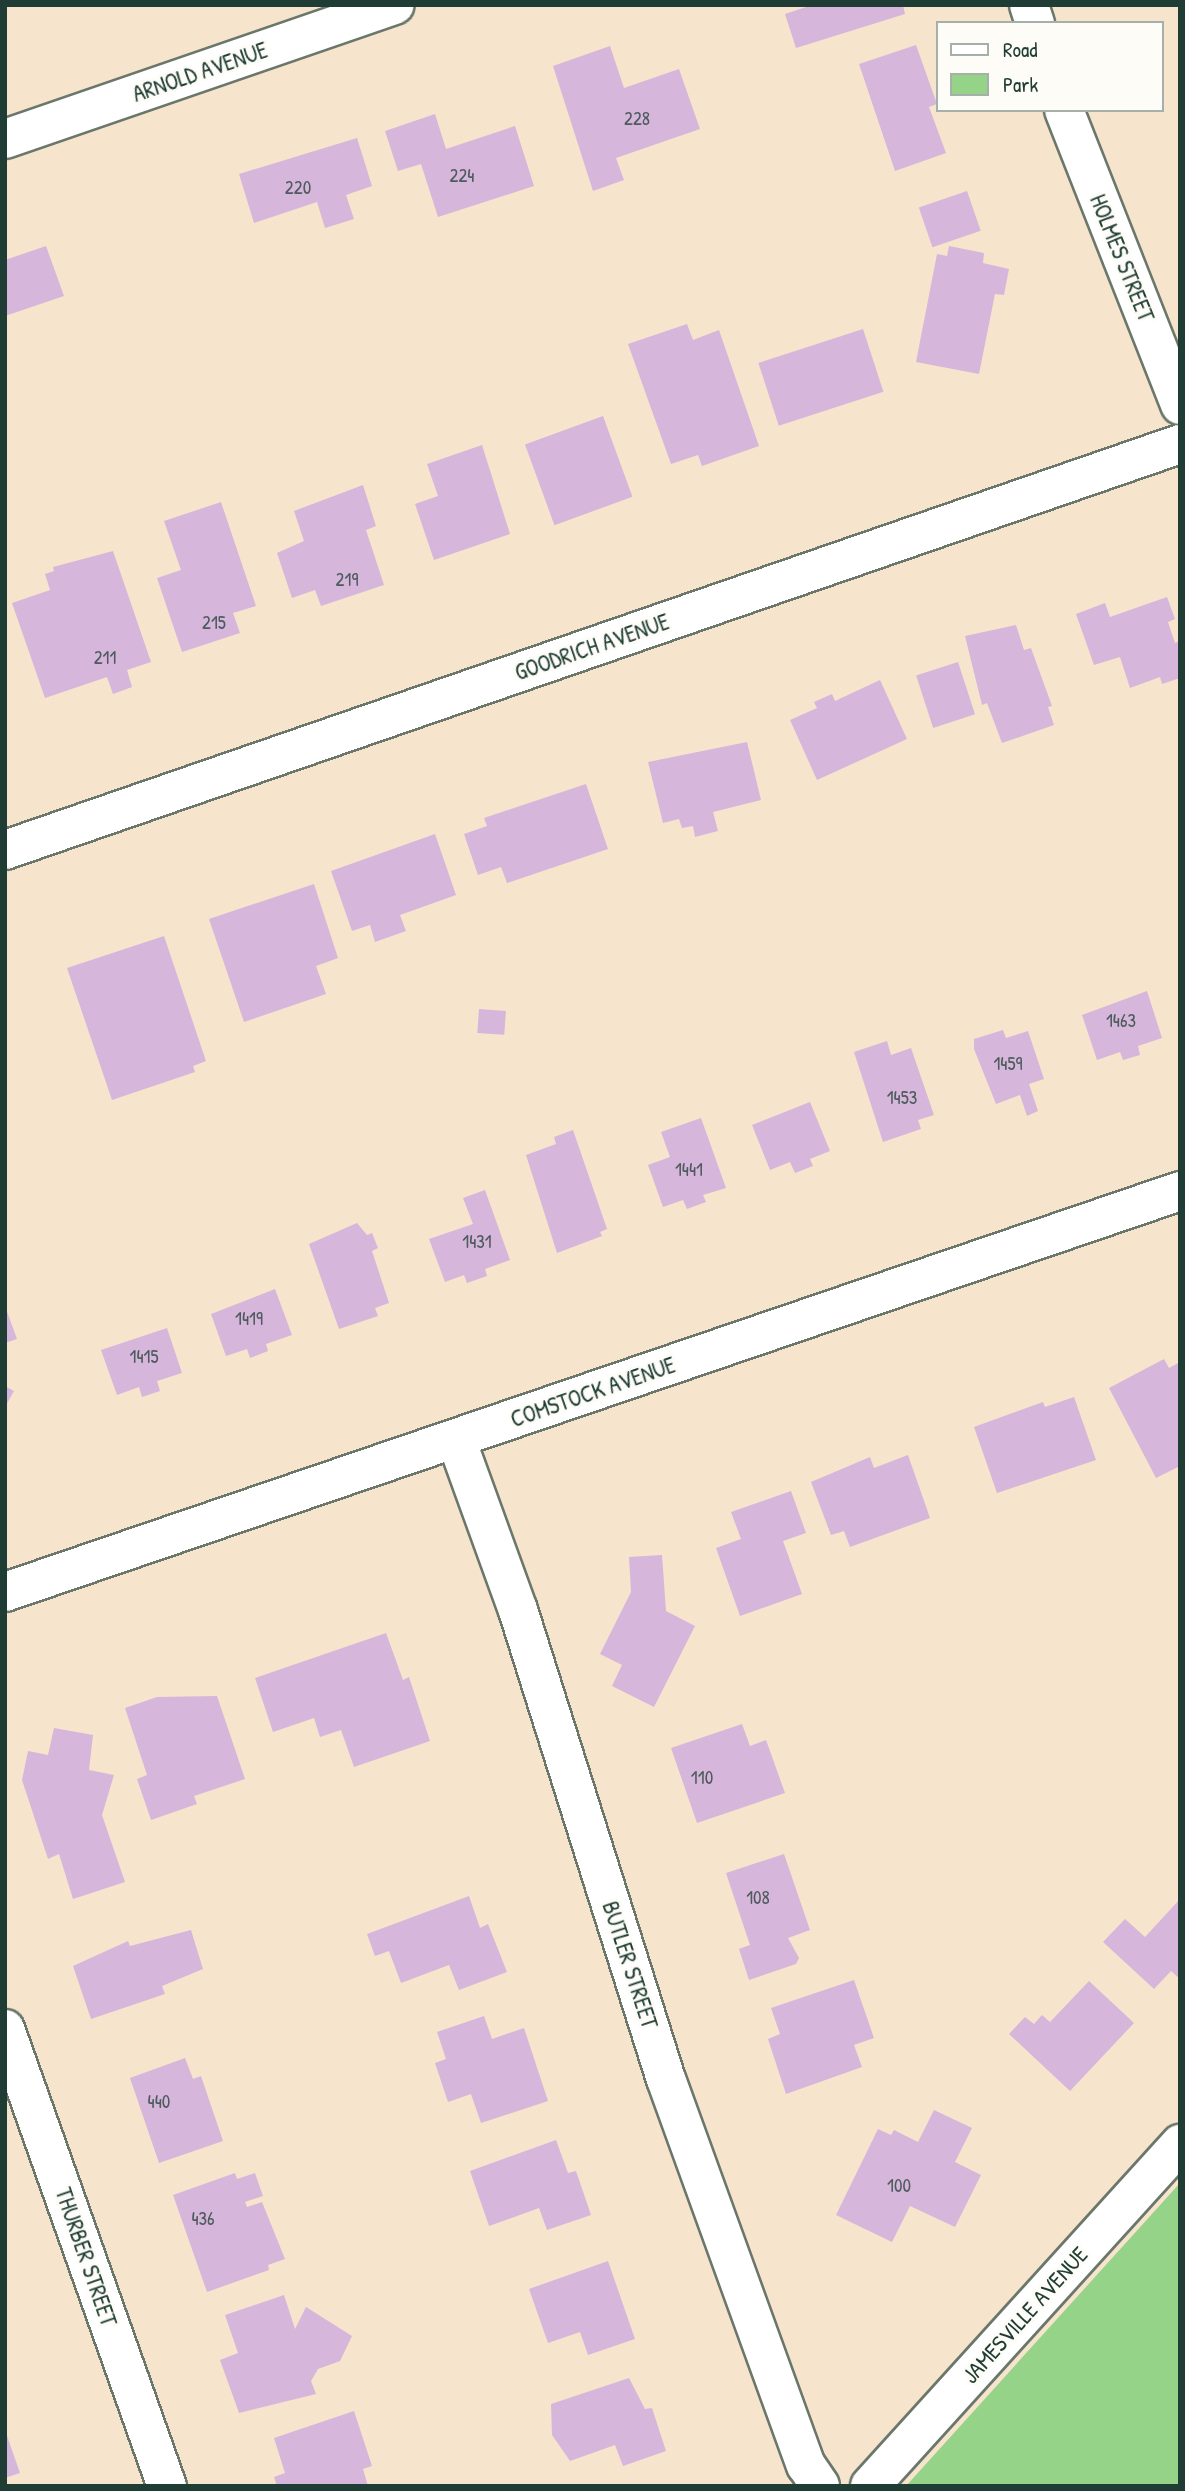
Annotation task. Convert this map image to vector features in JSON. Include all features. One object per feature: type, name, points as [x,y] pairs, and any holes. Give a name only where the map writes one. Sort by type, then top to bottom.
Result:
[{"type":"street","name":"ARNOLD AVENUE","points":[[5,139],[395,5]]},
{"type":"street","name":"HOLMES STREET","points":[[1066,112],[1180,405]]},
{"type":"street","name":"GOODRICH AVENUE","points":[[5,850],[1180,444]]},
{"type":"street","name":"COMSTOCK AVENUE","points":[[5,1592],[1180,1191]]},
{"type":"street","name":"BUTLER STREET","points":[[456,1439],[518,1610],[666,2079],[806,2465],[820,2486]]},
{"type":"street","name":"THURBER STREET","points":[[5,2029],[167,2486]]},
{"type":"street","name":"JAMESVILLE AVENUE","points":[[870,2486],[1180,2144]]},
{"type":"green space","points":[[1180,2183],[1180,2486],[906,2486]]},
{"type":"building","points":[[812,5],[903,5],[905,14],[796,48],[785,14]]},
{"type":"building","points":[[916,45],[936,101],[936,104],[929,107],[946,153],[895,171],[859,64]]},
{"type":"building","points":[[610,46],[624,88],[679,69],[700,129],[616,158],[624,180],[593,191],[553,66]]},
{"type":"building","points":[[435,114],[446,149],[515,126],[534,186],[438,217],[421,164],[398,171],[385,131]]},
{"type":"building","points":[[357,138],[372,186],[346,195],[354,219],[325,228],[317,202],[254,223],[239,174]]},
{"type":"building","points":[[967,191],[981,231],[932,247],[919,208]]},
{"type":"building","points":[[46,246],[64,296],[5,316],[5,260]]},
{"type":"building","points":[[949,246],[984,253],[983,263],[1009,269],[1004,295],[995,294],[979,374],[916,362],[937,254],[947,256]]},
{"type":"building","points":[[687,324],[693,340],[719,330],[759,446],[702,466],[698,455],[671,464],[628,344]]},
{"type":"building","points":[[863,329],[883,392],[779,426],[758,363]]},
{"type":"building","points":[[603,416],[632,497],[554,525],[525,444]]},
{"type":"building","points":[[482,445],[510,534],[434,560],[415,504],[438,496],[427,464]]},
{"type":"building","points":[[363,485],[376,526],[366,530],[384,585],[321,606],[315,590],[292,598],[277,553],[304,541],[294,511]]},
{"type":"building","points":[[221,502],[256,606],[233,613],[240,633],[182,652],[157,578],[181,570],[164,521]]},
{"type":"building","points":[[113,551],[151,662],[127,670],[132,687],[113,694],[107,677],[45,698],[12,603],[50,590],[45,574],[54,571],[53,567]]},
{"type":"building","points":[[1167,597],[1175,619],[1168,622],[1175,643],[1180,641],[1180,678],[1162,684],[1160,677],[1130,688],[1120,657],[1094,665],[1076,614],[1105,603],[1110,617]]},
{"type":"building","points":[[1016,625],[1024,650],[1031,648],[1052,706],[1048,707],[1054,725],[1002,743],[987,703],[982,705],[965,636]]},
{"type":"building","points":[[958,662],[975,714],[933,728],[916,676]]},
{"type":"building","points":[[880,680],[907,739],[817,780],[790,720],[817,708],[814,702],[832,694],[835,701]]},
{"type":"building","points":[[747,742],[761,800],[713,812],[718,831],[695,837],[693,826],[682,828],[679,819],[663,823],[648,762]]},
{"type":"building","points":[[586,784],[608,849],[507,883],[501,867],[478,875],[464,834],[487,826],[484,818]]},
{"type":"building","points":[[435,834],[456,895],[400,915],[406,931],[375,942],[370,925],[352,931],[331,871]]},
{"type":"building","points":[[314,884],[338,958],[316,966],[326,994],[244,1022],[209,919]]},
{"type":"building","points":[[164,936],[206,1061],[193,1066],[195,1072],[112,1100],[67,968]]},
{"type":"building","points":[[1147,991],[1162,1038],[1138,1046],[1140,1055],[1123,1060],[1120,1052],[1097,1060],[1082,1015]]},
{"type":"building","points":[[479,1009],[506,1011],[504,1035],[477,1033]]},
{"type":"building","points":[[1003,1030],[1006,1038],[1028,1031],[1044,1079],[1029,1084],[1038,1111],[1027,1116],[1020,1095],[996,1104],[974,1049],[974,1039]]},
{"type":"building","points":[[887,1041],[891,1055],[911,1048],[934,1115],[918,1120],[921,1129],[883,1142],[854,1052]]},
{"type":"building","points":[[810,1102],[830,1151],[810,1159],[813,1166],[795,1173],[790,1162],[770,1170],[752,1125]]},
{"type":"building","points":[[701,1118],[726,1188],[703,1195],[706,1202],[687,1209],[683,1200],[663,1207],[648,1165],[670,1157],[661,1132]]},
{"type":"building","points":[[573,1130],[607,1229],[600,1232],[602,1236],[557,1253],[526,1155],[556,1144],[554,1137]]},
{"type":"building","points":[[485,1190],[510,1260],[485,1269],[487,1276],[467,1283],[464,1275],[445,1282],[429,1239],[473,1224],[463,1198]]},
{"type":"building","points":[[357,1223],[367,1235],[372,1233],[378,1248],[372,1251],[389,1303],[375,1308],[378,1316],[339,1329],[309,1244]]},
{"type":"building","points":[[275,1289],[292,1335],[266,1344],[268,1351],[250,1358],[247,1349],[226,1356],[211,1314]]},
{"type":"building","points":[[5,1306],[17,1339],[5,1343]]},
{"type":"building","points":[[167,1328],[182,1373],[157,1381],[160,1391],[142,1397],[139,1387],[117,1395],[101,1350]]},
{"type":"building","points":[[1164,1359],[1169,1368],[1180,1362],[1180,1466],[1156,1478],[1109,1388]]},
{"type":"building","points":[[5,1386],[14,1391],[5,1407]]},
{"type":"building","points":[[1074,1397],[1096,1460],[997,1493],[974,1427],[1043,1402],[1045,1407]]},
{"type":"building","points":[[908,1455],[930,1518],[850,1547],[844,1531],[831,1535],[811,1482],[870,1457],[874,1468]]},
{"type":"building","points":[[791,1491],[806,1533],[783,1541],[802,1594],[740,1616],[716,1548],[741,1539],[731,1512]]},
{"type":"building","points":[[662,1555],[666,1611],[695,1626],[654,1707],[612,1686],[622,1665],[600,1654],[631,1592],[629,1557]]},
{"type":"building","points":[[386,1633],[403,1680],[409,1677],[430,1741],[354,1767],[341,1730],[320,1737],[314,1718],[273,1732],[255,1678]]},
{"type":"building","points":[[217,1696],[245,1779],[194,1796],[197,1804],[151,1820],[137,1779],[147,1775],[125,1708],[157,1697]]},
{"type":"building","points":[[742,1724],[750,1746],[766,1740],[785,1793],[697,1823],[671,1748]]},
{"type":"building","points":[[54,1728],[93,1735],[89,1770],[114,1775],[102,1815],[125,1882],[73,1899],[59,1854],[48,1859],[22,1780],[28,1751],[48,1755]]},
{"type":"building","points":[[784,1854],[810,1930],[788,1938],[799,1958],[796,1964],[749,1980],[739,1949],[750,1945],[726,1873]]},
{"type":"building","points":[[469,1896],[480,1928],[488,1924],[507,1972],[459,1990],[449,1965],[401,1983],[389,1951],[375,1956],[367,1934]]},
{"type":"building","points":[[1180,1899],[1180,1979],[1171,1971],[1154,1989],[1103,1942],[1125,1919],[1145,1937]]},
{"type":"building","points":[[191,1930],[203,1969],[162,1986],[165,1994],[91,2019],[73,1966],[128,1941],[130,1946]]},
{"type":"building","points":[[854,1980],[874,2038],[854,2045],[862,2067],[786,2094],[768,2039],[780,2034],[771,2008]]},
{"type":"building","points":[[1089,1981],[1134,2023],[1070,2091],[1009,2034],[1025,2017],[1034,2024],[1042,2015],[1050,2022]]},
{"type":"building","points":[[484,2016],[492,2039],[524,2028],[548,2101],[481,2123],[471,2094],[448,2102],[435,2063],[446,2059],[437,2032]]},
{"type":"building","points":[[185,2058],[193,2079],[201,2076],[223,2141],[159,2163],[130,2078]]},
{"type":"building","points":[[934,2110],[972,2128],[955,2162],[981,2175],[955,2227],[910,2206],[892,2242],[836,2215],[878,2129],[891,2135],[894,2130],[918,2142]]},
{"type":"building","points":[[556,2140],[568,2173],[576,2171],[591,2215],[547,2230],[539,2208],[489,2226],[470,2171]]},
{"type":"building","points":[[235,2173],[237,2179],[255,2173],[263,2196],[245,2202],[247,2207],[262,2202],[285,2259],[268,2265],[269,2270],[207,2292],[173,2195]]},
{"type":"building","points":[[608,2261],[635,2339],[588,2355],[580,2332],[548,2343],[529,2289]]},
{"type":"building","points":[[284,2295],[295,2329],[306,2307],[352,2336],[340,2361],[318,2369],[311,2381],[316,2394],[239,2413],[220,2360],[238,2353],[225,2315]]},
{"type":"building","points":[[629,2378],[645,2409],[652,2408],[666,2451],[623,2466],[615,2445],[570,2461],[552,2435],[551,2404]]},
{"type":"building","points":[[354,2411],[372,2466],[363,2469],[368,2486],[277,2486],[274,2477],[285,2473],[274,2438]]},
{"type":"building","points":[[5,2430],[20,2473],[5,2478]]}]
